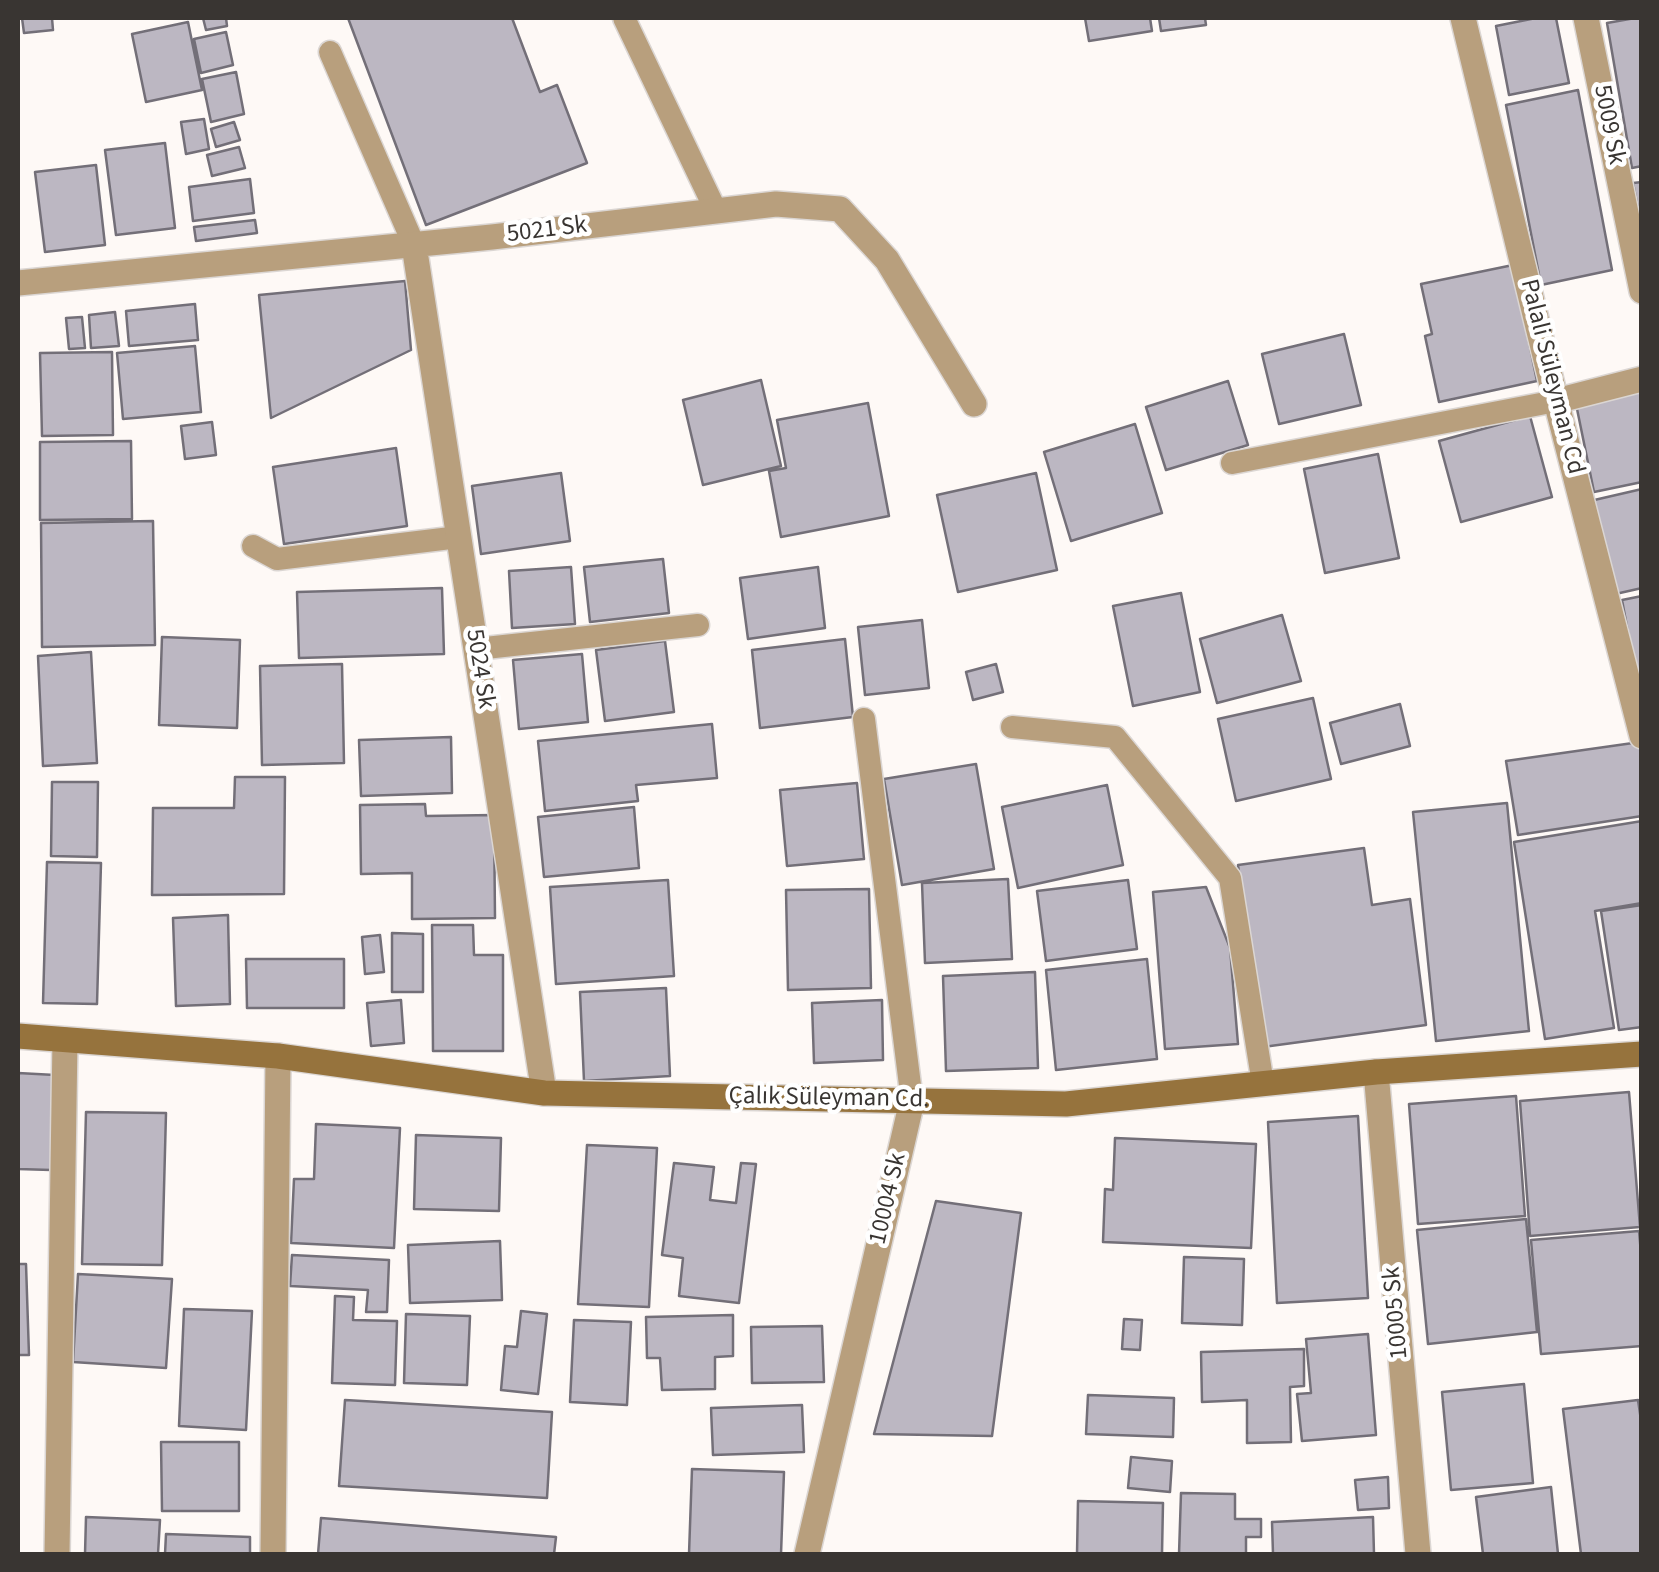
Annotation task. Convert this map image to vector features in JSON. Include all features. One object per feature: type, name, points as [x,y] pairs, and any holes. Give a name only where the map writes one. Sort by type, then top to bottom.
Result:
[{"type":"main road","name":"Çalık Süleyman Cd.","points":[[18,1036],[278,1056],[544,1093],[1066,1104],[1376,1072],[1641,1059]]},
{"type":"street","name":"Palali Süleyman Cd","points":[[1463,18],[1642,736]]},
{"type":"street","name":"5009 Sk","points":[[1586,18],[1642,292]]},
{"type":"street","name":"5021 Sk","points":[[18,283],[776,204],[840,209],[887,260],[974,404]]},
{"type":"street","name":"5024 Sk","points":[[414,244],[544,1093]]},
{"type":"street","points":[[1556,401],[1642,378]]},
{"type":"street","points":[[57,1554],[65,1040]]},
{"type":"street","points":[[273,1554],[278,1056]]},
{"type":"street","name":"10005 Sk","points":[[1376,1072],[1418,1554]]},
{"type":"street","name":"10004 Sk","points":[[807,1554],[912,1100]]},
{"type":"lane","points":[[624,18],[716,211]]},
{"type":"lane","points":[[330,52],[414,244]]},
{"type":"lane","points":[[1232,464],[1556,401]]},
{"type":"lane","points":[[253,546],[277,560],[459,537]]},
{"type":"lane","points":[[476,649],[698,625]]},
{"type":"lane","name":"10004 Sk","points":[[864,719],[912,1100]]},
{"type":"lane","points":[[1012,727],[1115,736],[1230,878],[1263,1084]]},
{"type":"building","points":[[22,18],[52,18],[53,30],[24,33]]},
{"type":"building","points":[[203,18],[226,18],[227,26],[206,30]]},
{"type":"building","points":[[348,18],[512,18],[540,92],[557,85],[587,163],[426,225]]},
{"type":"building","points":[[1085,18],[1150,18],[1152,31],[1089,41]]},
{"type":"building","points":[[1159,18],[1205,18],[1206,25],[1161,31]]},
{"type":"building","points":[[1556,18],[1569,83],[1509,95],[1496,26]]},
{"type":"building","points":[[1642,18],[1642,166],[1632,168],[1607,23]]},
{"type":"building","points":[[188,22],[202,90],[146,102],[132,34]]},
{"type":"building","points":[[226,32],[233,65],[201,73],[194,39]]},
{"type":"building","points":[[236,72],[244,114],[211,122],[202,79]]},
{"type":"building","points":[[1578,90],[1612,270],[1541,285],[1506,105]]},
{"type":"building","points":[[204,119],[209,149],[186,154],[181,122]]},
{"type":"building","points":[[234,122],[240,140],[216,147],[211,129]]},
{"type":"building","points":[[165,143],[175,228],[116,235],[105,150]]},
{"type":"building","points":[[239,147],[245,168],[212,176],[207,155]]},
{"type":"building","points":[[96,165],[105,245],[45,252],[35,172]]},
{"type":"building","points":[[250,179],[254,213],[193,221],[189,187]]},
{"type":"building","points":[[1642,182],[1642,229],[1633,183]]},
{"type":"building","points":[[255,220],[257,233],[196,241],[194,227]]},
{"type":"building","points":[[1513,265],[1537,381],[1439,402],[1425,336],[1432,334],[1421,284]]},
{"type":"building","points":[[405,281],[411,350],[271,418],[259,295]]},
{"type":"building","points":[[195,304],[198,340],[129,346],[126,311]]},
{"type":"building","points":[[115,312],[119,346],[91,348],[89,315]]},
{"type":"building","points":[[82,317],[85,348],[69,349],[66,318]]},
{"type":"building","points":[[1344,334],[1361,405],[1279,424],[1262,354]]},
{"type":"building","points":[[195,346],[201,412],[123,419],[117,353]]},
{"type":"building","points":[[112,352],[113,435],[42,436],[40,353]]},
{"type":"building","points":[[761,380],[781,466],[703,485],[683,400]]},
{"type":"building","points":[[1228,381],[1248,445],[1166,470],[1146,407]]},
{"type":"building","points":[[1642,390],[1642,482],[1594,492],[1576,404]]},
{"type":"building","points":[[868,403],[889,516],[781,537],[769,471],[786,468],[777,420]]},
{"type":"building","points":[[1530,416],[1552,497],[1461,522],[1439,441]]},
{"type":"building","points":[[212,422],[216,455],[185,459],[181,426]]},
{"type":"building","points":[[1135,424],[1162,513],[1071,541],[1044,452]]},
{"type":"building","points":[[131,441],[132,519],[40,520],[40,442]]},
{"type":"building","points":[[396,448],[407,526],[284,544],[273,467]]},
{"type":"building","points":[[1378,454],[1399,558],[1325,573],[1304,469]]},
{"type":"building","points":[[561,473],[570,541],[481,554],[472,486]]},
{"type":"building","points":[[1036,473],[1057,570],[958,592],[937,495]]},
{"type":"building","points":[[1642,489],[1642,588],[1611,595],[1590,501]]},
{"type":"building","points":[[153,521],[155,645],[42,647],[41,523]]},
{"type":"building","points":[[663,559],[669,613],[590,622],[584,567]]},
{"type":"building","points":[[571,567],[575,624],[512,628],[509,571]]},
{"type":"building","points":[[818,567],[825,628],[748,639],[740,578]]},
{"type":"building","points":[[442,588],[444,654],[299,658],[297,592]]},
{"type":"building","points":[[1181,593],[1200,692],[1133,706],[1113,606]]},
{"type":"building","points":[[1642,596],[1642,679],[1637,680],[1622,600]]},
{"type":"building","points":[[1282,615],[1301,681],[1217,703],[1200,639]]},
{"type":"building","points":[[922,620],[929,688],[865,695],[858,627]]},
{"type":"building","points":[[162,637],[240,640],[237,728],[159,725]]},
{"type":"building","points":[[845,639],[853,717],[760,728],[752,650]]},
{"type":"building","points":[[665,641],[674,712],[605,721],[596,650]]},
{"type":"building","points":[[91,652],[97,763],[43,766],[38,656]]},
{"type":"building","points":[[582,654],[588,722],[519,729],[513,660]]},
{"type":"building","points":[[342,664],[344,763],[262,765],[260,666]]},
{"type":"building","points":[[996,664],[1003,692],[973,700],[966,672]]},
{"type":"building","points":[[1313,698],[1331,779],[1236,801],[1218,719]]},
{"type":"building","points":[[1400,704],[1410,746],[1341,764],[1330,723]]},
{"type":"building","points":[[712,724],[717,778],[636,785],[638,801],[545,811],[538,741]]},
{"type":"building","points":[[451,737],[452,793],[361,796],[359,740]]},
{"type":"building","points":[[1640,742],[1642,816],[1518,835],[1506,761]]},
{"type":"building","points":[[976,764],[994,869],[902,885],[884,779]]},
{"type":"building","points":[[235,777],[285,777],[284,894],[152,895],[153,808],[234,808]]},
{"type":"building","points":[[52,782],[98,782],[97,857],[51,856]]},
{"type":"building","points":[[857,783],[864,859],[787,866],[780,790]]},
{"type":"building","points":[[1107,785],[1123,865],[1018,888],[1002,807]]},
{"type":"building","points":[[1507,803],[1529,1031],[1436,1041],[1413,812]]},
{"type":"building","points":[[425,804],[426,816],[494,815],[495,918],[412,919],[412,873],[361,874],[360,805]]},
{"type":"building","points":[[634,807],[639,868],[544,877],[538,817]]},
{"type":"building","points":[[1642,821],[1642,903],[1595,911],[1614,1028],[1545,1039],[1514,842]]},
{"type":"building","points":[[1364,848],[1372,905],[1410,899],[1426,1025],[1263,1047],[1238,865]]},
{"type":"building","points":[[47,862],[101,863],[97,1004],[43,1003]]},
{"type":"building","points":[[1008,879],[1012,959],[925,963],[922,883]]},
{"type":"building","points":[[668,880],[674,976],[556,984],[550,887]]},
{"type":"building","points":[[1128,880],[1137,949],[1046,961],[1037,891]]},
{"type":"building","points":[[1206,887],[1230,948],[1238,1044],[1165,1049],[1153,892]]},
{"type":"building","points":[[869,889],[871,988],[788,990],[786,890]]},
{"type":"building","points":[[1642,905],[1642,1027],[1619,1030],[1601,911]]},
{"type":"building","points":[[228,915],[230,1004],[176,1006],[173,918]]},
{"type":"building","points":[[432,925],[473,925],[474,955],[503,955],[503,1051],[433,1051]]},
{"type":"building","points":[[392,933],[423,934],[423,992],[392,992]]},
{"type":"building","points":[[380,935],[384,972],[365,974],[362,937]]},
{"type":"building","points":[[246,959],[344,959],[344,1008],[247,1008]]},
{"type":"building","points":[[1147,959],[1157,1059],[1056,1070],[1046,970]]},
{"type":"building","points":[[1035,972],[1038,1068],[946,1071],[943,976]]},
{"type":"building","points":[[666,988],[670,1076],[584,1081],[580,992]]},
{"type":"building","points":[[401,1000],[404,1043],[371,1046],[367,1003]]},
{"type":"building","points":[[882,1000],[883,1060],[814,1063],[812,1003]]},
{"type":"building","points":[[18,1073],[55,1075],[51,1170],[18,1169]]},
{"type":"building","points":[[1629,1092],[1640,1227],[1530,1236],[1520,1101]]},
{"type":"building","points":[[1516,1096],[1525,1216],[1418,1224],[1409,1104]]},
{"type":"building","points":[[86,1112],[166,1113],[162,1265],[82,1264]]},
{"type":"building","points":[[1358,1116],[1368,1298],[1277,1303],[1268,1122]]},
{"type":"building","points":[[316,1124],[400,1128],[394,1248],[291,1243],[294,1179],[314,1179]]},
{"type":"building","points":[[416,1135],[501,1138],[499,1211],[414,1209]]},
{"type":"building","points":[[1115,1138],[1256,1144],[1251,1248],[1103,1242],[1105,1189],[1113,1190]]},
{"type":"building","points":[[587,1145],[657,1148],[649,1307],[578,1304]]},
{"type":"building","points":[[674,1163],[714,1167],[710,1200],[736,1203],[741,1163],[756,1164],[739,1303],[679,1296],[683,1258],[662,1255]]},
{"type":"building","points":[[936,1201],[1021,1213],[992,1436],[874,1434]]},
{"type":"building","points":[[1526,1219],[1537,1332],[1428,1344],[1417,1230]]},
{"type":"building","points":[[1639,1231],[1642,1346],[1541,1354],[1531,1240]]},
{"type":"building","points":[[500,1241],[502,1300],[410,1303],[408,1245]]},
{"type":"building","points":[[292,1255],[389,1260],[387,1312],[366,1312],[368,1290],[290,1286]]},
{"type":"building","points":[[1184,1257],[1244,1259],[1242,1325],[1182,1323]]},
{"type":"building","points":[[18,1264],[26,1264],[29,1355],[18,1355]]},
{"type":"building","points":[[78,1274],[172,1279],[166,1368],[73,1362]]},
{"type":"building","points":[[335,1296],[354,1297],[353,1320],[397,1321],[395,1385],[332,1383]]},
{"type":"building","points":[[184,1309],[252,1311],[246,1430],[179,1426]]},
{"type":"building","points":[[521,1311],[547,1314],[538,1394],[501,1390],[505,1346],[517,1347]]},
{"type":"building","points":[[406,1314],[470,1316],[467,1385],[404,1383]]},
{"type":"building","points":[[733,1315],[733,1356],[715,1357],[715,1389],[662,1390],[660,1358],[647,1358],[646,1317]]},
{"type":"building","points":[[1124,1319],[1142,1320],[1140,1350],[1122,1349]]},
{"type":"building","points":[[574,1320],[631,1322],[627,1405],[570,1402]]},
{"type":"building","points":[[822,1326],[824,1382],[752,1383],[751,1327]]},
{"type":"building","points":[[1368,1334],[1376,1435],[1302,1441],[1297,1394],[1311,1393],[1306,1339]]},
{"type":"building","points":[[1304,1349],[1304,1386],[1290,1387],[1291,1442],[1247,1443],[1247,1400],[1202,1402],[1201,1352]]},
{"type":"building","points":[[1524,1384],[1533,1483],[1451,1490],[1442,1392]]},
{"type":"building","points":[[1088,1395],[1174,1398],[1173,1437],[1086,1434]]},
{"type":"building","points":[[345,1400],[552,1412],[547,1498],[339,1486]]},
{"type":"building","points":[[1638,1400],[1642,1427],[1642,1554],[1581,1554],[1563,1409]]},
{"type":"building","points":[[802,1405],[804,1452],[713,1455],[711,1408]]},
{"type":"building","points":[[161,1442],[239,1442],[239,1511],[162,1511]]},
{"type":"building","points":[[1131,1457],[1172,1461],[1170,1492],[1128,1488]]},
{"type":"building","points":[[692,1469],[784,1472],[781,1554],[689,1554]]},
{"type":"building","points":[[1388,1477],[1389,1508],[1358,1510],[1355,1480]]},
{"type":"building","points":[[1551,1487],[1558,1554],[1483,1554],[1476,1497]]},
{"type":"building","points":[[1181,1493],[1235,1494],[1235,1519],[1261,1519],[1261,1537],[1246,1537],[1246,1554],[1179,1554]]},
{"type":"building","points":[[1078,1501],[1163,1503],[1162,1554],[1077,1554]]},
{"type":"building","points":[[86,1517],[160,1520],[158,1554],[85,1554]]},
{"type":"building","points":[[1373,1517],[1374,1554],[1273,1554],[1272,1522]]},
{"type":"building","points":[[321,1518],[556,1537],[554,1554],[318,1554]]},
{"type":"building","points":[[166,1534],[250,1537],[250,1554],[165,1554]]}]
